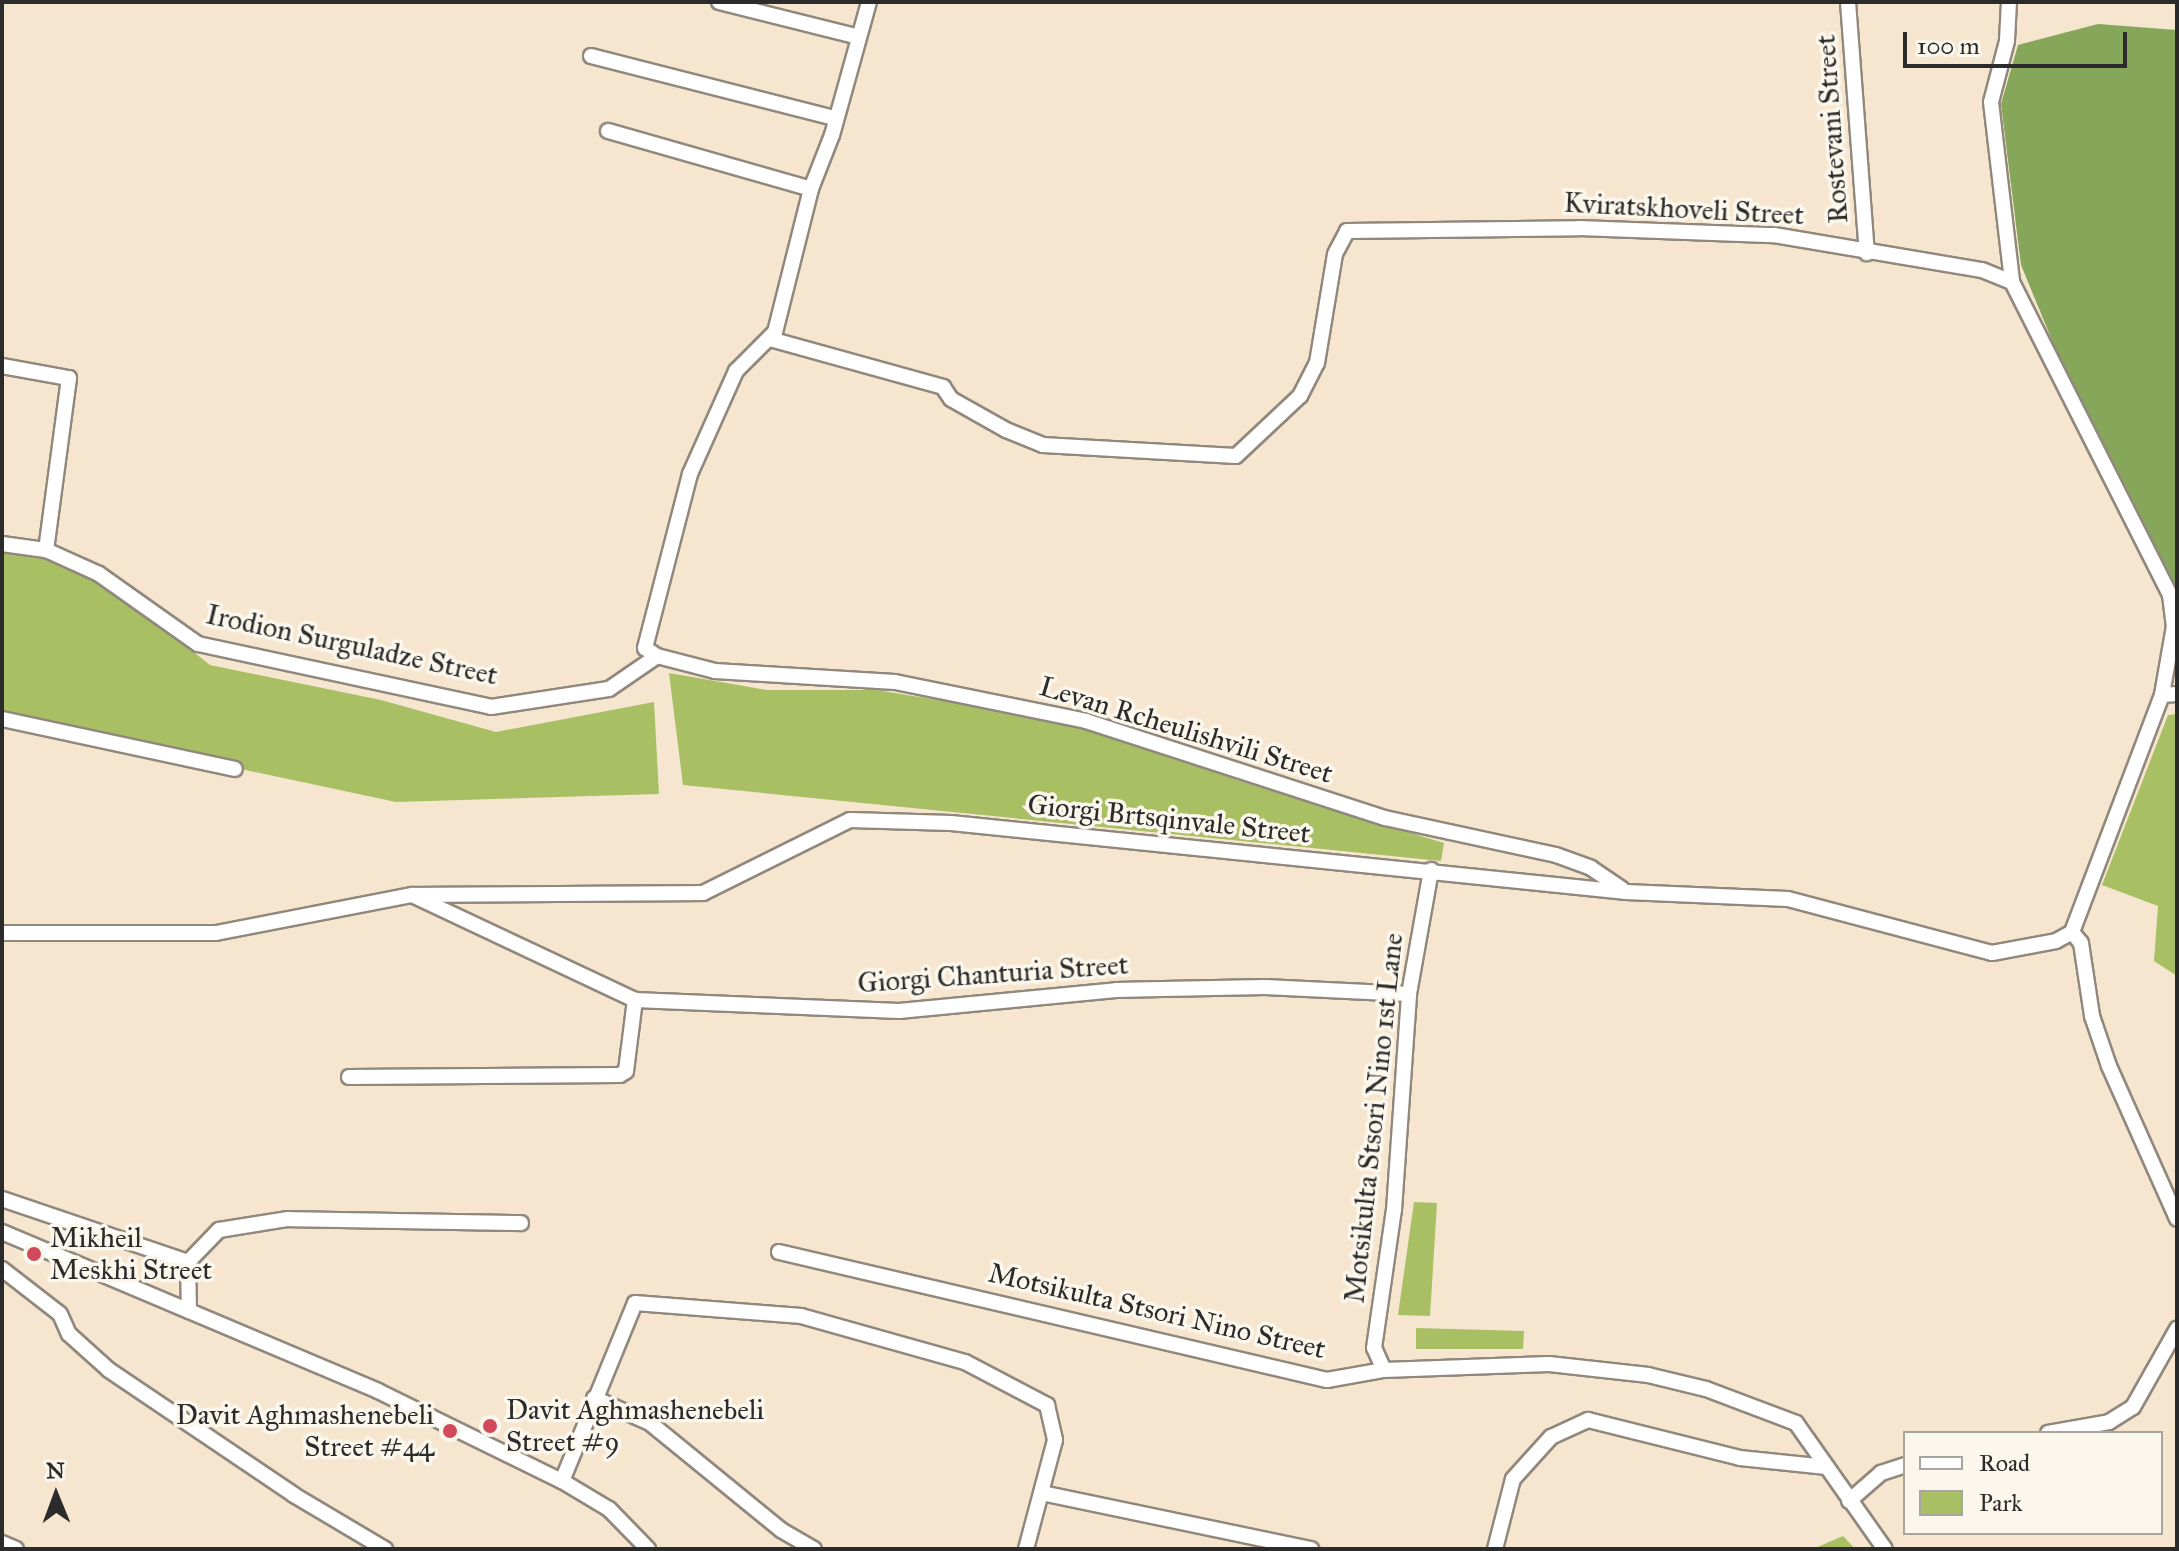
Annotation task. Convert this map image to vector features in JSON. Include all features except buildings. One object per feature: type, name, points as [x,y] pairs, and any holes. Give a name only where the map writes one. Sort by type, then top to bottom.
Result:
[{"type":"street","points":[[719,2],[859,37]]},
{"type":"street","points":[[657,656],[645,648],[690,474],[736,371],[770,339],[811,189],[869,2]]},
{"type":"street","name":"Rostevani Street","points":[[1848,2],[1867,253]]},
{"type":"street","points":[[2009,2],[2007,41],[1991,102],[2012,282],[2170,595],[2174,626],[2169,695],[2072,932],[2081,943],[2092,1016],[2109,1066],[2177,1219]]},
{"type":"street","points":[[591,56],[835,118]]},
{"type":"street","points":[[608,131],[811,189]]},
{"type":"street","name":"Kviratskhoveli Street","points":[[770,339],[943,387],[951,399],[978,415],[1043,445],[1236,456],[1300,396],[1317,363],[1335,254],[1347,231],[1728,231],[1843,245],[1867,253],[1982,270],[2012,282]]},
{"type":"street","points":[[2,366],[69,378],[46,550]]},
{"type":"street","name":"Irodion Surguladze Street","points":[[2,544],[46,550],[99,574],[198,644],[491,707],[609,689],[657,656]]},
{"type":"street","name":"Levan Rcheulishvili Street","points":[[657,656],[715,671],[895,682],[1086,721],[1385,818],[1556,855],[1591,868],[1626,892]]},
{"type":"street","points":[[2,719],[235,769]]},
{"type":"street","name":"Giorgi Brtsqinvale Street","points":[[2,933],[216,933],[412,895],[703,893],[850,820],[951,823],[1626,892],[1788,899],[1992,953],[2056,941],[2072,932]]},
{"type":"street","name":"Motsikulta Stsori Nino 1st Lane","points":[[1384,1370],[1374,1348],[1394,1210],[1409,994],[1431,870]]},
{"type":"street","name":"Giorgi Chanturia Street","points":[[412,895],[635,1000],[899,1011],[1116,990],[1265,987],[1409,994]]},
{"type":"street","points":[[349,1077],[620,1075],[627,1067],[635,1000]]},
{"type":"street","points":[[2,1199],[188,1262]]},
{"type":"street","points":[[189,1311],[188,1262],[219,1230],[288,1219],[521,1223]]},
{"type":"street","points":[[2,1232],[378,1391],[562,1481],[609,1509],[648,1549]]},
{"type":"street","name":"Motsikulta Stsori Nino Street","points":[[779,1252],[1327,1380],[1384,1370],[1549,1364],[1648,1375],[1759,1405],[1796,1423],[1885,1549]]},
{"type":"street","points":[[2,1269],[60,1314],[69,1334],[109,1370],[294,1495],[385,1549]]},
{"type":"street","points":[[562,1481],[635,1303],[801,1316],[965,1362],[1047,1405],[1055,1440],[1026,1549]]},
{"type":"street","points":[[2059,1431],[2109,1422],[2133,1407],[2177,1329]]},
{"type":"street","points":[[594,1398],[650,1423],[781,1530],[814,1549]]},
{"type":"street","points":[[1495,1549],[1513,1479],[1551,1437],[1588,1420],[1740,1458],[1827,1467]]},
{"type":"street","points":[[1849,1501],[1881,1473],[1903,1466]]},
{"type":"street","points":[[1042,1493],[1311,1549]]},
{"type":"street","points":[[2,1543],[16,1549]]},
{"type":"green space","points":[[2098,24],[2177,30],[2177,588],[2054,345],[2021,265],[2001,104],[2018,45]]},
{"type":"green space","points":[[2,546],[85,566],[210,665],[381,700],[496,732],[654,702],[659,794],[396,802],[2,718]]},
{"type":"green space","points":[[669,673],[767,690],[876,690],[1020,713],[1141,742],[1237,780],[1444,843],[1441,861],[683,785]]},
{"type":"green space","points":[[2177,714],[2177,976],[2154,961],[2158,906],[2102,885],[2168,715]]},
{"type":"green space","points":[[1414,1202],[1437,1203],[1430,1316],[1398,1315]]},
{"type":"green space","points":[[1416,1328],[1524,1331],[1523,1349],[1416,1349]]},
{"type":"green space","points":[[1843,1536],[1855,1549],[1813,1549]]},
{"type":"place","name":"Mikheil Meskhi Street","points":[[34,1254]]},
{"type":"place","name":"Davit Aghmashenebeli Street #9","points":[[490,1426]]},
{"type":"place","name":"Davit Aghmashenebeli Street #44","points":[[450,1431]]}]
